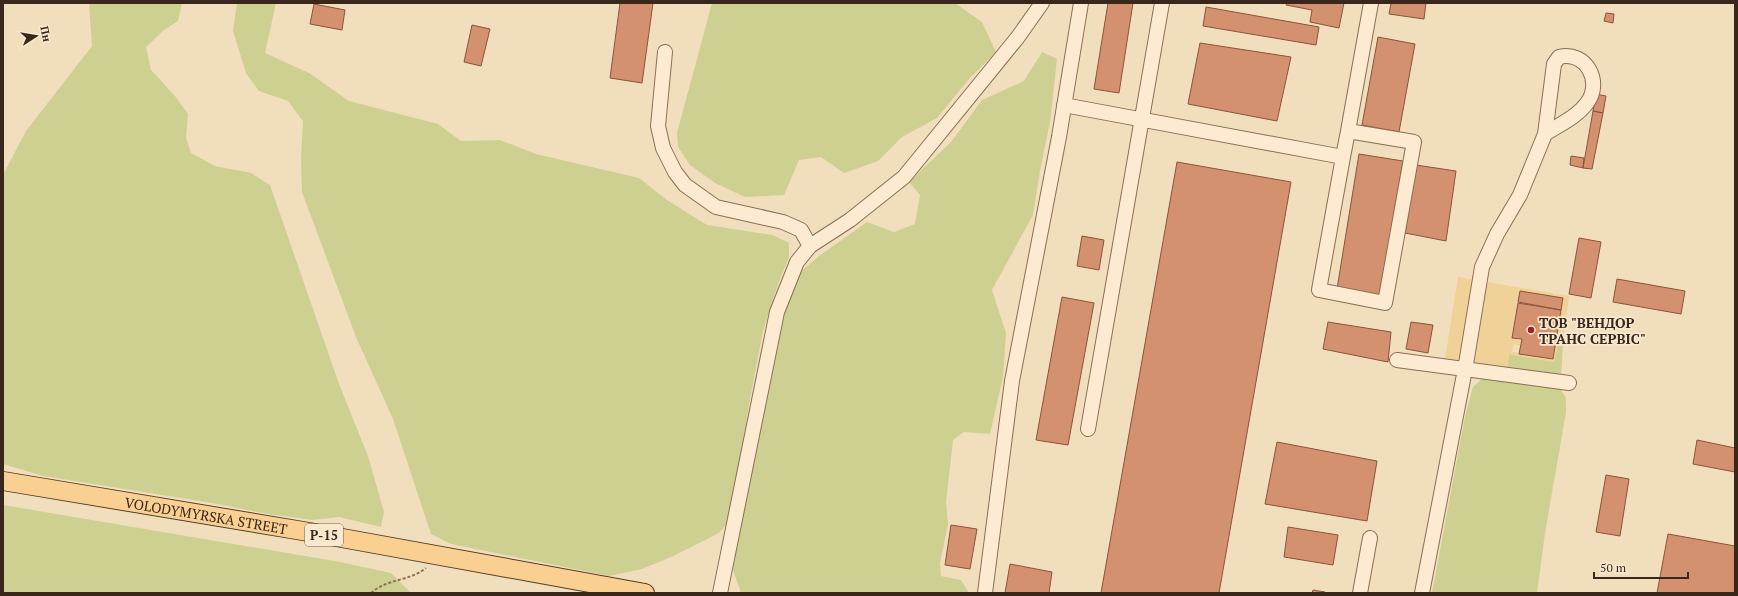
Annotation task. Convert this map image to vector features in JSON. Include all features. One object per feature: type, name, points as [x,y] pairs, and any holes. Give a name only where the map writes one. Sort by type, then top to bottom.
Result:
[{"type":"main road","name":"VOLODYMYRSKA STREET","points":[[3,481],[309,532],[645,593]]},
{"type":"street","points":[[720,593],[777,312],[797,262],[810,246],[850,220],[904,177],[1018,37],[1042,3]]},
{"type":"street","points":[[985,593],[1012,381],[1064,105],[1081,3]]},
{"type":"street","points":[[1088,429],[1162,3]]},
{"type":"street","points":[[1348,131],[1414,142],[1385,303],[1319,290],[1371,3]]},
{"type":"street","points":[[665,52],[658,126],[663,148],[675,172],[685,185],[716,207],[783,222],[801,230],[810,246]]},
{"type":"street","points":[[1422,593],[1482,267],[1497,234],[1520,195],[1546,134],[1554,64],[1559,57],[1574,57],[1587,64],[1591,72],[1593,85],[1590,99],[1582,108],[1546,134]]},
{"type":"street","points":[[1064,105],[1343,157]]},
{"type":"street","points":[[1397,360],[1569,383]]},
{"type":"street","points":[[1360,593],[1370,538]]},
{"type":"path","points":[[371,593],[380,586],[418,575],[442,557]]},
{"type":"green space","points":[[89,3],[182,3],[178,21],[164,30],[146,47],[151,70],[175,96],[188,114],[186,138],[191,153],[215,166],[251,173],[270,185],[339,384],[368,456],[384,512],[381,527],[339,517],[313,520],[268,514],[212,503],[43,476],[3,464],[3,175],[26,131],[92,46]]},
{"type":"green space","points":[[237,3],[276,3],[265,53],[309,73],[349,101],[438,124],[461,141],[500,140],[536,154],[639,178],[667,200],[707,225],[773,235],[789,243],[789,257],[778,284],[763,331],[730,520],[719,533],[671,557],[642,569],[609,576],[451,544],[431,534],[393,419],[356,337],[302,192],[301,158],[303,121],[288,101],[259,91],[246,73],[233,31]]},
{"type":"green space","points":[[712,3],[955,3],[982,22],[996,52],[970,78],[937,118],[902,137],[878,161],[844,173],[821,157],[799,160],[784,195],[745,197],[715,183],[690,165],[678,147],[677,133]]},
{"type":"green space","points":[[1042,52],[1057,59],[1050,122],[1033,215],[992,290],[1006,333],[1003,377],[990,434],[964,432],[953,440],[946,502],[948,524],[940,563],[941,576],[961,580],[969,593],[741,593],[732,567],[785,307],[796,276],[819,256],[867,222],[894,232],[915,224],[920,195],[909,182],[951,142],[982,100],[1024,81]]},
{"type":"green space","points":[[1558,343],[1563,344],[1561,378],[1507,368],[1509,354],[1554,362]]},
{"type":"green space","points":[[1484,377],[1559,387],[1566,398],[1566,412],[1545,533],[1537,593],[1432,593],[1465,417],[1473,387]]},
{"type":"green space","points":[[3,505],[335,561],[391,573],[411,593],[3,593]]},
{"type":"sand","points":[[1458,277],[1569,296],[1563,344],[1558,343],[1554,362],[1509,354],[1507,368],[1445,359]],"holes":[[[1520,291],[1563,299],[1553,359],[1512,352],[1514,344],[1521,346],[1522,340],[1512,338]]]},
{"type":"building","points":[[620,3],[653,3],[642,83],[610,78]]},
{"type":"building","points":[[1108,3],[1133,3],[1119,93],[1094,89]]},
{"type":"building","points":[[1287,3],[1344,3],[1339,28],[1310,22],[1312,10],[1286,5]]},
{"type":"building","points":[[1391,3],[1426,3],[1424,19],[1389,14]]},
{"type":"building","points":[[314,4],[345,10],[342,30],[310,24]]},
{"type":"building","points":[[1206,7],[1319,27],[1316,45],[1203,26]]},
{"type":"building","points":[[1606,13],[1614,14],[1613,23],[1604,21]]},
{"type":"building","points":[[472,25],[490,29],[481,66],[464,62]]},
{"type":"building","points":[[1378,37],[1415,44],[1399,132],[1362,125]]},
{"type":"building","points":[[1200,43],[1291,57],[1277,121],[1188,104]]},
{"type":"building","points":[[1596,94],[1606,96],[1603,113],[1593,111]]},
{"type":"building","points":[[1593,111],[1603,113],[1592,169],[1583,168]]},
{"type":"building","points":[[1359,154],[1403,161],[1380,297],[1337,289]]},
{"type":"building","points":[[1571,156],[1584,158],[1583,168],[1570,165]]},
{"type":"building","points":[[1177,162],[1291,182],[1219,593],[1101,593]]},
{"type":"building","points":[[1416,165],[1456,171],[1446,241],[1405,233]]},
{"type":"building","points":[[1082,236],[1104,240],[1099,270],[1077,266]]},
{"type":"building","points":[[1579,238],[1601,242],[1591,298],[1569,294]]},
{"type":"building","points":[[1617,279],[1685,291],[1681,314],[1613,302]]},
{"type":"building","points":[[1520,291],[1563,298],[1561,310],[1518,302]]},
{"type":"building","points":[[1062,297],[1094,303],[1068,445],[1036,440]]},
{"type":"building","points":[[1518,303],[1561,310],[1553,359],[1519,354],[1522,339],[1512,338]]},
{"type":"building","points":[[1328,322],[1391,332],[1388,362],[1323,349]]},
{"type":"building","points":[[1411,322],[1433,325],[1428,353],[1406,349]]},
{"type":"building","points":[[1697,440],[1735,448],[1735,472],[1693,464]]},
{"type":"building","points":[[1277,442],[1377,461],[1367,521],[1265,504]]},
{"type":"building","points":[[1606,475],[1629,479],[1620,536],[1596,532]]},
{"type":"building","points":[[951,525],[977,529],[970,569],[945,565]]},
{"type":"building","points":[[1288,527],[1338,535],[1333,565],[1284,557]]},
{"type":"building","points":[[1668,534],[1735,546],[1735,593],[1657,593]]},
{"type":"building","points":[[1010,564],[1052,572],[1049,593],[1005,593]]},
{"type":"building","points":[[1313,590],[1325,592],[1325,593],[1312,593]]},
{"type":"place","name":"ТОВ \"ВЕНДОР ТРАНС СЕРВІС\"","points":[[1531,330]]}]
